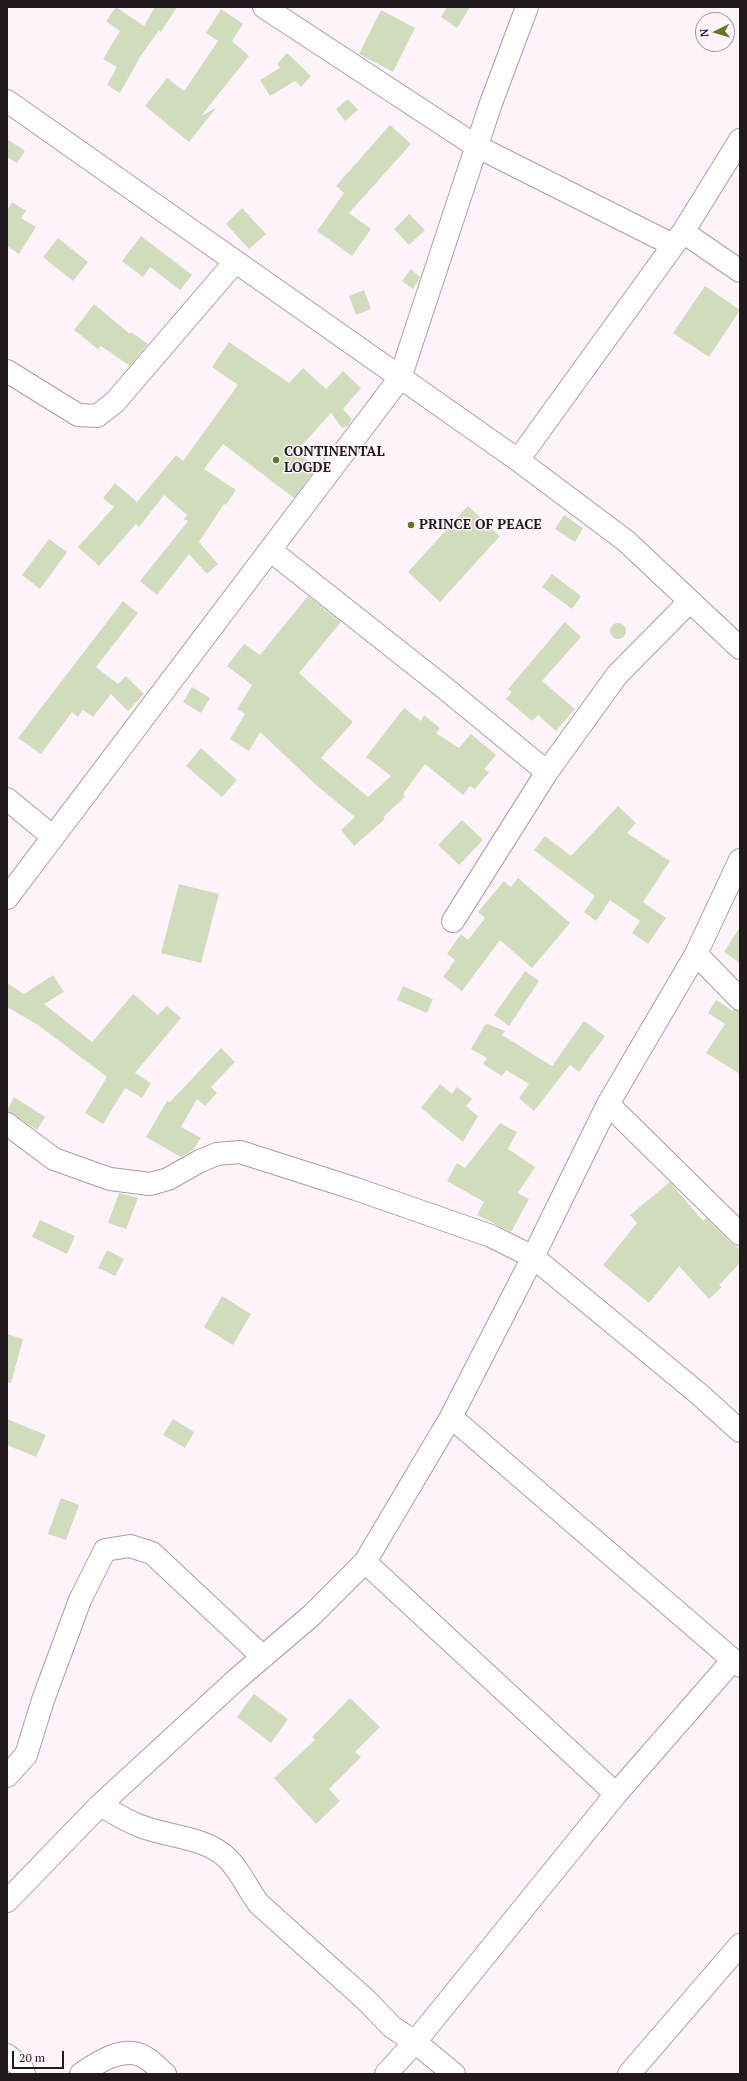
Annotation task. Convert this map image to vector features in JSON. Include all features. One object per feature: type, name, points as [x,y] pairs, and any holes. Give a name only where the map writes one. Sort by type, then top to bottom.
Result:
[{"type":"street","points":[[7,898],[400,378],[476,146],[527,7]]},
{"type":"street","points":[[269,8],[476,146],[678,238],[718,257],[740,271]]},
{"type":"street","points":[[7,101],[518,460],[626,541],[740,648]]},
{"type":"street","points":[[518,460],[678,238],[740,140]]},
{"type":"street","points":[[7,371],[78,415],[97,416],[115,402],[236,262]]},
{"type":"street","points":[[270,550],[441,685],[547,772]]},
{"type":"street","points":[[453,921],[547,772],[617,675],[690,601]]},
{"type":"street","points":[[7,799],[53,837]]},
{"type":"street","points":[[7,1901],[100,1805],[263,1657],[312,1615],[365,1562],[451,1417],[533,1257],[608,1104],[696,954],[740,860]]},
{"type":"street","points":[[696,954],[740,999]]},
{"type":"street","points":[[608,1104],[740,1234]]},
{"type":"street","points":[[7,1124],[54,1159],[110,1179],[150,1184],[168,1179],[200,1161],[217,1154],[240,1152],[408,1206],[491,1236],[533,1257],[699,1394],[740,1431]]},
{"type":"street","points":[[386,2074],[415,2042],[616,1794],[737,1663],[451,1417]]},
{"type":"street","points":[[7,1776],[26,1755],[42,1700],[80,1600],[105,1550],[130,1546],[152,1553],[263,1657]]},
{"type":"street","points":[[365,1562],[616,1794]]},
{"type":"street","points":[[100,1805],[140,1826],[210,1846],[227,1858],[243,1876],[249,1892],[259,1904],[366,2000],[392,2027],[415,2042],[454,2074]]},
{"type":"street","points":[[629,2074],[740,1945]]},
{"type":"street","points":[[81,2074],[100,2061],[128,2052],[145,2057],[165,2074]]},
{"type":"street","points":[[7,2055],[22,2068],[24,2074]]},
{"type":"building","points":[[116,7],[144,26],[155,7],[177,7],[161,32],[159,30],[140,57],[120,93],[107,85],[117,67],[103,59],[120,31],[106,21]]},
{"type":"building","points":[[447,7],[470,7],[457,28],[441,17]]},
{"type":"building","points":[[221,9],[243,24],[232,41],[249,56],[201,116],[216,108],[189,142],[145,106],[167,78],[184,91],[218,41],[206,33]]},
{"type":"building","points":[[381,10],[415,28],[393,72],[359,54]]},
{"type":"building","points":[[287,53],[311,76],[301,87],[295,81],[270,96],[260,80],[280,68],[277,64]]},
{"type":"building","points":[[348,99],[358,110],[345,121],[336,109]]},
{"type":"building","points":[[390,125],[411,144],[349,213],[371,229],[352,256],[317,231],[344,193],[336,186]]},
{"type":"building","points":[[7,139],[25,151],[17,163],[7,157]]},
{"type":"building","points":[[12,202],[26,211],[21,218],[36,227],[19,254],[7,246],[7,210]]},
{"type":"building","points":[[242,208],[266,234],[249,249],[226,224]]},
{"type":"building","points":[[409,214],[425,230],[409,245],[394,229]]},
{"type":"building","points":[[141,236],[192,275],[180,290],[150,267],[143,277],[122,261]]},
{"type":"building","points":[[58,238],[88,262],[73,281],[43,257]]},
{"type":"building","points":[[411,269],[420,277],[413,289],[402,281]]},
{"type":"building","points":[[705,286],[740,310],[709,357],[673,333]]},
{"type":"building","points":[[364,290],[371,309],[356,315],[349,296]]},
{"type":"building","points":[[94,304],[130,334],[131,332],[148,344],[130,366],[101,346],[98,349],[74,330]]},
{"type":"building","points":[[229,342],[289,383],[303,368],[326,389],[343,371],[361,388],[343,409],[352,419],[348,426],[342,428],[331,413],[296,452],[317,467],[294,498],[223,444],[204,469],[236,490],[226,505],[224,504],[199,542],[218,564],[207,574],[189,554],[157,595],[140,581],[188,521],[184,519],[187,515],[164,495],[139,527],[136,524],[99,566],[78,547],[114,507],[103,498],[115,483],[137,502],[176,455],[183,461],[238,385],[212,367]]},
{"type":"building","points":[[468,506],[500,536],[440,602],[408,572]]},
{"type":"building","points":[[564,515],[583,528],[575,542],[555,529]]},
{"type":"building","points":[[49,539],[67,552],[40,589],[22,575]]},
{"type":"building","points":[[552,574],[581,596],[572,609],[542,587]]},
{"type":"building","points":[[308,596],[341,622],[299,673],[353,722],[321,758],[368,797],[391,776],[366,757],[404,708],[421,721],[424,715],[440,728],[436,733],[459,748],[471,734],[496,755],[484,769],[489,772],[475,789],[470,786],[463,795],[425,764],[403,794],[405,797],[383,817],[385,819],[354,846],[341,830],[355,817],[316,785],[260,732],[249,751],[230,739],[245,714],[237,709],[252,685],[227,666],[244,644],[260,655]]},
{"type":"building","points":[[123,601],[138,613],[96,667],[118,684],[126,676],[144,694],[128,711],[111,694],[93,717],[83,710],[78,717],[72,712],[41,754],[18,738]]},
{"type":"building","points":[[565,622],[581,637],[542,681],[575,709],[556,731],[538,715],[532,721],[506,699],[512,692],[508,689]]},
{"type":"building","points":[[618,623],[625,628],[626,631],[621,638],[618,639],[611,634],[610,631],[615,624]]},
{"type":"building","points":[[192,687],[210,698],[201,713],[183,702]]},
{"type":"building","points":[[201,748],[237,780],[222,797],[186,766]]},
{"type":"building","points":[[618,806],[636,823],[627,833],[670,861],[643,902],[666,918],[648,944],[632,933],[640,921],[610,900],[596,921],[584,912],[595,896],[534,850],[545,836],[571,856]]},
{"type":"building","points":[[462,820],[483,840],[459,865],[438,845]]},
{"type":"building","points":[[518,878],[570,923],[532,968],[500,940],[462,991],[443,977],[455,960],[447,954],[461,934],[468,940],[485,918],[478,912],[504,881],[511,887]]},
{"type":"building","points":[[179,884],[219,894],[201,963],[161,953]]},
{"type":"building","points":[[740,927],[740,963],[724,952]]},
{"type":"building","points":[[525,971],[539,981],[509,1026],[494,1015]]},
{"type":"building","points":[[53,975],[64,992],[44,1004],[92,1042],[133,994],[158,1015],[167,1006],[181,1018],[135,1073],[151,1083],[142,1098],[125,1088],[103,1124],[85,1113],[107,1077],[38,1025],[7,1007],[7,983],[24,994]]},
{"type":"building","points":[[403,986],[433,999],[427,1013],[397,1000]]},
{"type":"building","points":[[716,1000],[733,1011],[734,1009],[740,1011],[740,1074],[706,1053],[725,1024],[708,1013]]},
{"type":"building","points":[[584,1021],[605,1036],[579,1072],[570,1065],[534,1111],[519,1098],[529,1084],[506,1070],[502,1076],[483,1064],[487,1058],[471,1049],[485,1025],[488,1024],[505,1031],[502,1035],[552,1066]]},
{"type":"building","points":[[221,1048],[235,1062],[211,1087],[217,1093],[205,1106],[197,1099],[181,1127],[201,1138],[193,1150],[181,1157],[146,1137],[167,1101],[170,1102]]},
{"type":"building","points":[[440,1084],[452,1094],[457,1087],[472,1099],[466,1106],[478,1116],[463,1142],[421,1108]]},
{"type":"building","points":[[14,1097],[45,1117],[37,1130],[7,1111]]},
{"type":"building","points":[[500,1123],[517,1132],[508,1149],[535,1167],[518,1193],[529,1199],[511,1232],[477,1215],[484,1202],[447,1181],[457,1163],[465,1168]]},
{"type":"building","points":[[670,1182],[703,1221],[706,1218],[731,1243],[740,1249],[740,1263],[719,1285],[722,1287],[709,1299],[679,1266],[649,1303],[603,1265],[637,1223],[630,1215]]},
{"type":"building","points":[[119,1193],[138,1198],[126,1229],[108,1223]]},
{"type":"building","points":[[40,1220],[75,1236],[67,1254],[32,1237]]},
{"type":"building","points":[[107,1250],[124,1259],[115,1276],[98,1268]]},
{"type":"building","points":[[222,1296],[251,1314],[233,1345],[204,1327]]},
{"type":"building","points":[[7,1334],[23,1339],[11,1383],[7,1382]]},
{"type":"building","points":[[7,1419],[46,1435],[36,1457],[7,1445]]},
{"type":"building","points":[[173,1419],[194,1432],[185,1448],[163,1435]]},
{"type":"building","points":[[61,1498],[79,1505],[66,1540],[48,1534]]},
{"type":"building","points":[[254,1694],[288,1719],[271,1743],[237,1717]]},
{"type":"building","points":[[350,1698],[380,1727],[355,1752],[361,1757],[329,1789],[340,1801],[316,1824],[274,1778],[315,1740],[312,1737]]},
{"type":"place","name":"CONTINENTAL LOGDE","points":[[276,460]]},
{"type":"place","name":"PRINCE OF PEACE","points":[[411,525]]}]
